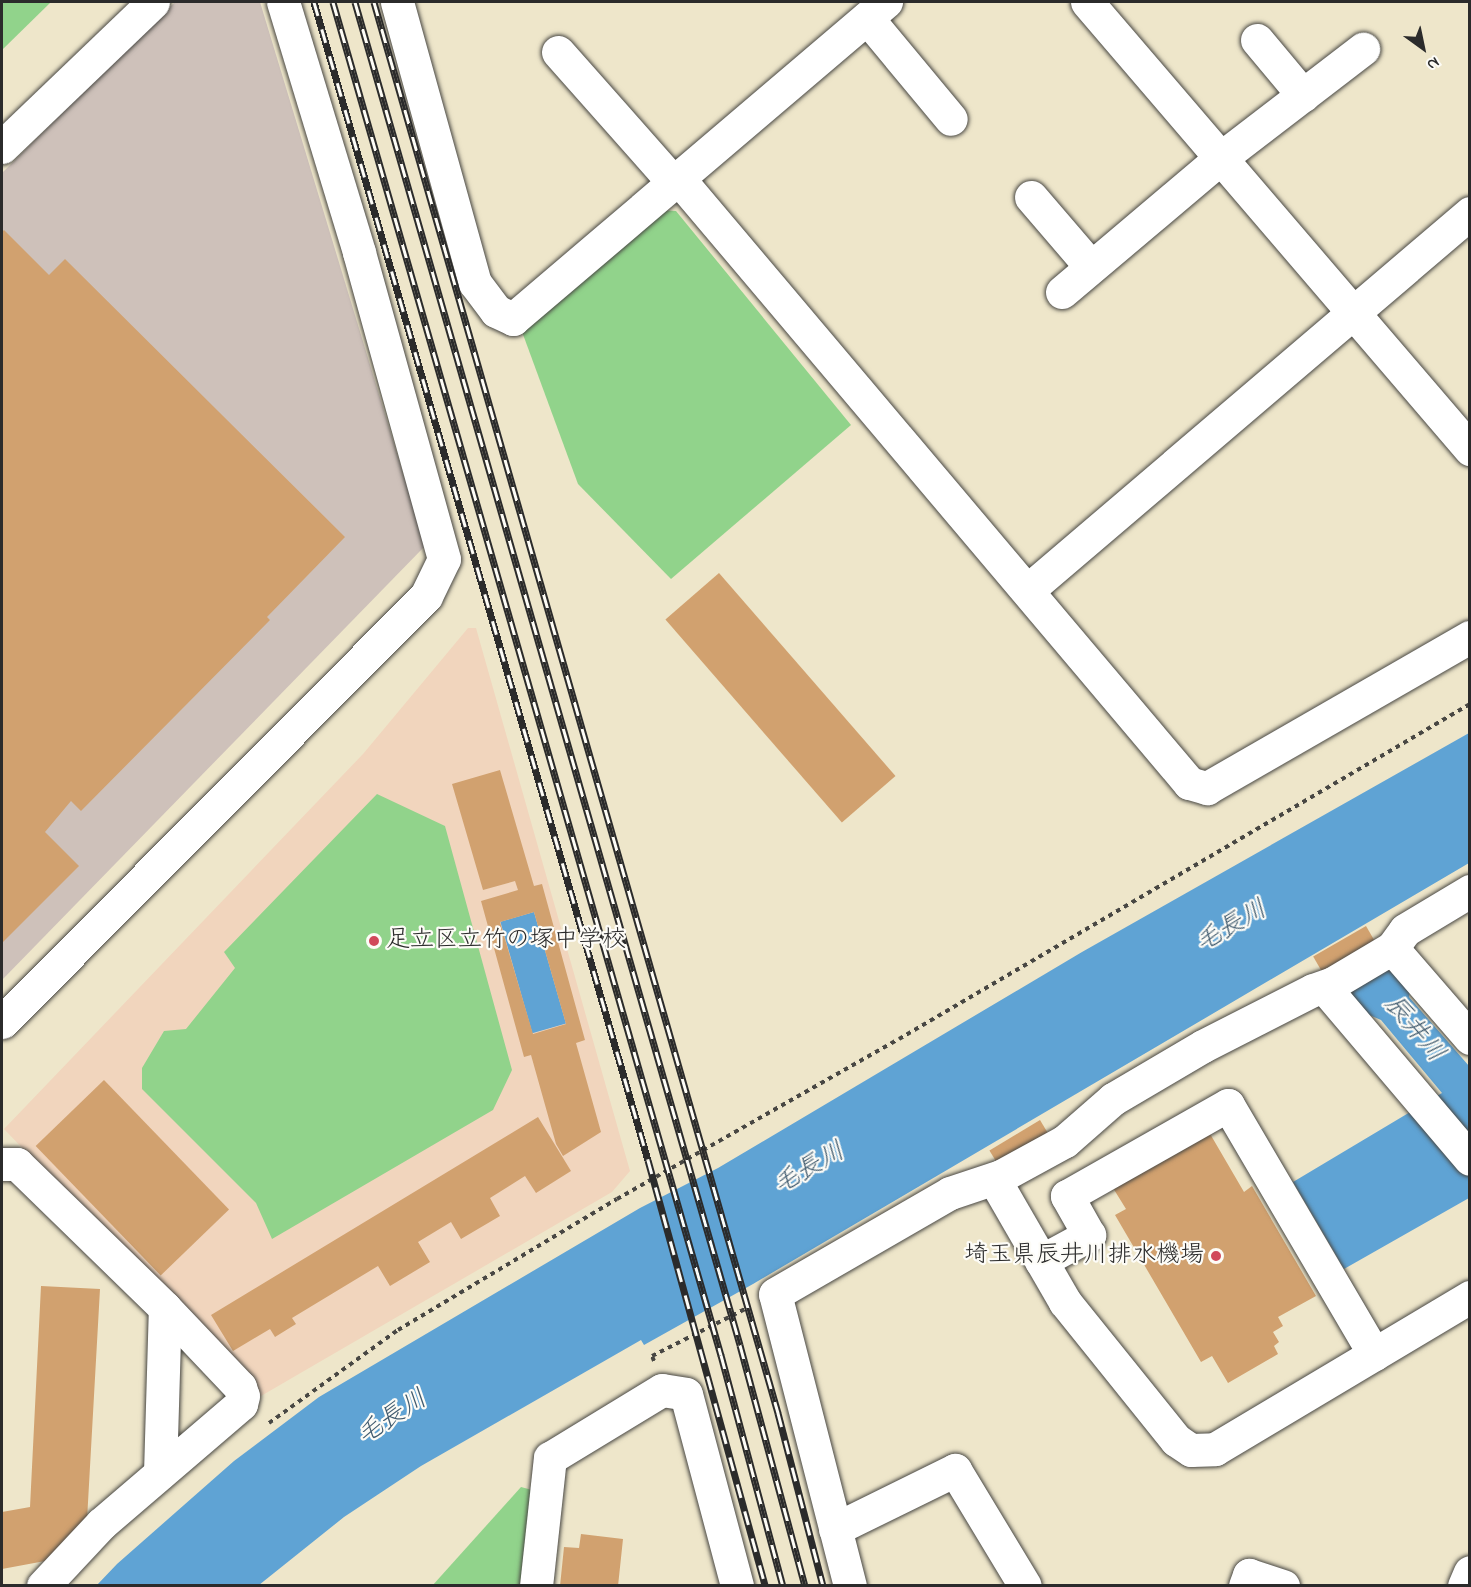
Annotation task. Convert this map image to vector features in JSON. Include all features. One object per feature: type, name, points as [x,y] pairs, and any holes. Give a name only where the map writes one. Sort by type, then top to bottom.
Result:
[{"type":"street","points":[[2,147],[153,2]]},
{"type":"street","points":[[2,1023],[426,596],[444,559],[359,252],[282,2]]},
{"type":"street","points":[[397,2],[475,283],[496,311],[513,319],[877,10],[951,119]]},
{"type":"street","points":[[1087,2],[1470,448]]},
{"type":"street","points":[[1257,40],[1304,95]]},
{"type":"street","points":[[1062,292],[1222,157],[1363,49]]},
{"type":"street","points":[[558,52],[675,180],[1028,590],[1189,783],[1207,788],[1470,637]]},
{"type":"street","points":[[1031,197],[1091,267]]},
{"type":"street","points":[[1028,590],[1470,213]]},
{"type":"street","points":[[850,1586],[776,1294],[950,1193],[993,1179],[1065,1141],[1123,1093],[1280,1006],[1329,985],[1389,949],[1405,930],[1470,891]]},
{"type":"street","points":[[1389,949],[1470,1038]]},
{"type":"street","points":[[1329,985],[1420,1101],[1470,1159]]},
{"type":"street","points":[[1041,1261],[1089,1235],[1067,1196],[1228,1105],[1374,1354]]},
{"type":"street","points":[[2,1164],[17,1164],[165,1308],[240,1387],[243,1396],[241,1404],[100,1524],[43,1586]]},
{"type":"street","points":[[993,1179],[1065,1302],[1176,1440],[1191,1450],[1215,1449],[1470,1297]]},
{"type":"street","points":[[160,1473],[165,1308]]},
{"type":"street","points":[[536,1586],[550,1458],[662,1390],[686,1394],[737,1586]]},
{"type":"street","points":[[835,1530],[955,1470],[1025,1586]]},
{"type":"street","points":[[1464,1586],[1470,1572]]},
{"type":"street","points":[[1245,1586],[1249,1575],[1283,1586]]},
{"type":"path","points":[[264,1426],[408,1324],[607,1205],[899,1039],[1470,704]]},
{"type":"path","points":[[662,1390],[652,1356],[776,1294]]},
{"type":"shaded area","points":[[175,2],[260,2],[425,546],[2,980],[2,173]]},
{"type":"shaded area","name":"足立区立竹の塚中学校","points":[[468,628],[476,628],[630,1171],[612,1192],[261,1396],[4,1129],[363,754]]},
{"type":"green space","points":[[2,2],[51,2],[2,50]]},
{"type":"green space","points":[[657,210],[676,211],[851,425],[671,579],[578,484],[521,329]]},
{"type":"green space","points":[[377,794],[445,826],[512,1070],[493,1110],[272,1239],[256,1203],[142,1089],[142,1068],[164,1031],[186,1029],[235,968],[224,952]]},
{"type":"green space","points":[[521,1487],[532,1490],[521,1585],[432,1586]]},
{"type":"water","name":"毛長川","points":[[1469,733],[1469,863],[753,1284],[644,1345],[641,1340],[421,1466],[344,1517],[259,1585],[97,1585],[117,1564],[234,1461],[319,1397],[640,1208],[718,1168],[1082,952]]},
{"type":"water","points":[[534,912],[566,1024],[532,1033],[500,922]]},
{"type":"water","name":"辰井川","points":[[1389,965],[1410,989],[1409,997],[1469,1066],[1469,1198],[1344,1269],[1293,1182],[1442,1093],[1381,1020],[1367,1014],[1346,991]]},
{"type":"building","points":[[4,230],[49,275],[65,259],[345,537],[267,617],[270,620],[81,811],[71,801],[45,832],[79,866],[2,943],[2,232]]},
{"type":"building","points":[[719,573],[895,776],[842,823],[665,620]]},
{"type":"building","points":[[500,770],[534,886],[542,884],[585,1040],[576,1043],[601,1132],[563,1156],[556,1144],[531,1055],[524,1057],[481,901],[518,890],[515,881],[483,890],[452,784]],"holes":[[[534,912],[566,1024],[533,1034],[500,922]]]},
{"type":"building","points":[[1366,926],[1378,947],[1325,977],[1313,956]]},
{"type":"building","points":[[104,1080],[229,1209],[161,1275],[36,1146]]},
{"type":"building","points":[[538,1117],[571,1171],[536,1193],[525,1176],[490,1198],[500,1216],[461,1239],[451,1222],[418,1242],[430,1262],[390,1286],[378,1266],[292,1318],[296,1324],[275,1337],[270,1329],[233,1351],[211,1315]]},
{"type":"building","points":[[1040,1120],[1052,1140],[1001,1170],[989,1150]]},
{"type":"building","name":"埼玉県辰井川排水機場","points":[[1209,1132],[1244,1192],[1252,1186],[1316,1296],[1278,1317],[1283,1326],[1273,1332],[1279,1342],[1274,1346],[1278,1354],[1228,1383],[1212,1356],[1201,1362],[1115,1215],[1126,1209],[1113,1188]]},
{"type":"building","points":[[41,1286],[100,1289],[87,1520],[45,1561],[2,1569],[2,1512],[30,1507]]},
{"type":"building","points":[[581,1534],[623,1539],[618,1586],[560,1586],[564,1547],[579,1548]]},
{"type":"railway","points":[[314,2],[648,1160],[765,1586]]},
{"type":"railway","points":[[333,2],[721,1355],[783,1586]]},
{"type":"railway","points":[[355,2],[740,1345],[805,1586]]},
{"type":"railway","points":[[374,2],[778,1413],[823,1586]]},
{"type":"place","name":"足立区立竹の塚中学校","points":[[374,941]]},
{"type":"place","name":"埼玉県辰井川排水機場","points":[[1216,1256]]}]
